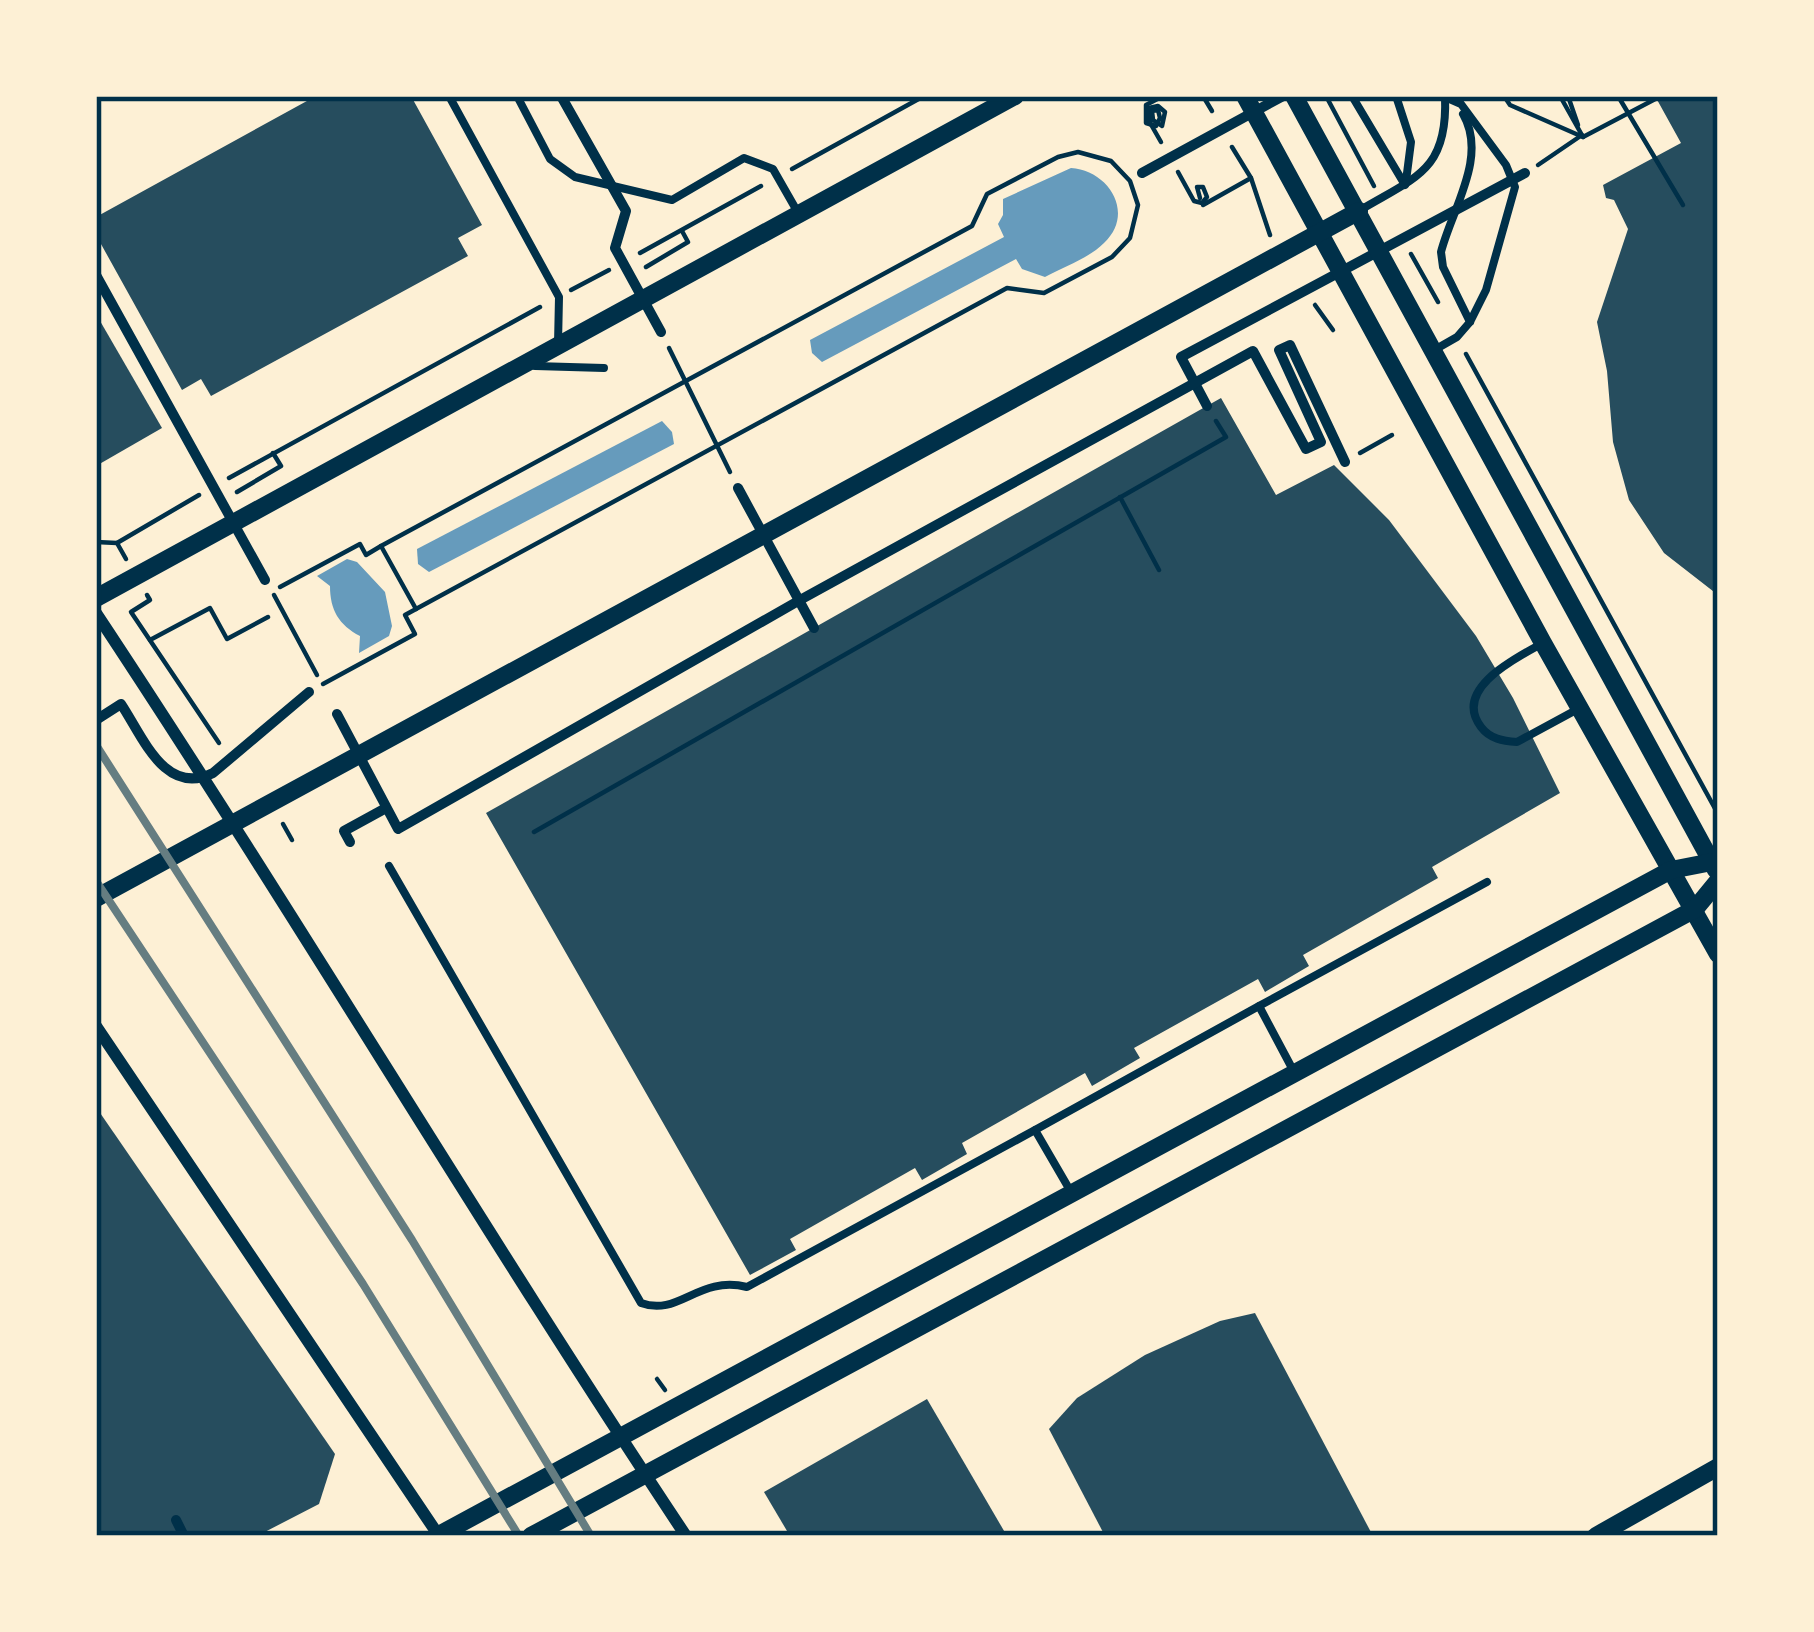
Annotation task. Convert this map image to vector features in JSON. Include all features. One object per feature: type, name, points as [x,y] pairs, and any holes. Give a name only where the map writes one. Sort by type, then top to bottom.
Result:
[{"type":"street","points":[[561,96],[626,211],[615,248],[661,332]]},
{"type":"street","points":[[96,598],[1015,96]]},
{"type":"street","points":[[1245,96],[1718,954]]},
{"type":"street","points":[[1142,173],[1282,96]]},
{"type":"street","points":[[1294,96],[1716,872]]},
{"type":"street","points":[[1208,406],[1181,357],[1525,173]]},
{"type":"street","points":[[96,898],[1359,211]]},
{"type":"street","points":[[96,275],[265,580]]},
{"type":"street","points":[[337,714],[398,829],[1252,351],[1306,448],[1321,442],[1279,350],[1290,345],[1345,462]]},
{"type":"street","points":[[738,488],[814,628]]},
{"type":"street","points":[[96,613],[234,821],[686,1536]]},
{"type":"street","points":[[96,720],[121,704],[169,773],[199,779],[213,773],[309,692]]},
{"type":"street","points":[[350,842],[344,831],[386,808]]},
{"type":"street","points":[[96,1026],[438,1536],[1671,870],[1716,872]]},
{"type":"street","points":[[531,1536],[1694,909],[1716,872]]},
{"type":"street","points":[[1596,1536],[1718,1467]]},
{"type":"street","points":[[176,1520],[184,1536]]},
{"type":"lane","points":[[448,96],[559,297],[558,345]]},
{"type":"lane","points":[[517,96],[550,159],[575,177],[673,200],[744,158],[772,170],[799,214]]},
{"type":"lane","points":[[1352,96],[1405,185]]},
{"type":"lane","points":[[1396,96],[1412,142],[1405,185]]},
{"type":"lane","points":[[1359,211],[1423,175],[1442,144],[1444,97]]},
{"type":"lane","points":[[1433,351],[1457,337],[1486,290],[1514,187],[1506,165],[1461,104],[1444,97]]},
{"type":"lane","points":[[1444,97],[1458,106],[1472,134],[1468,168],[1441,252],[1443,267],[1470,322]]},
{"type":"lane","points":[[522,365],[604,368]]},
{"type":"lane","points":[[1543,643],[1484,683],[1473,705],[1476,721],[1486,734],[1517,742],[1580,708]]},
{"type":"lane","points":[[389,866],[634,1298],[653,1307],[666,1306],[722,1281],[747,1287],[1487,881]]},
{"type":"lane","points":[[1259,1006],[1295,1073]]},
{"type":"lane","points":[[1035,1130],[1071,1193]]},
{"type":"path","points":[[641,253],[924,96]]},
{"type":"path","points":[[1149,121],[1149,107],[1158,106],[1165,112],[1162,126],[1154,120],[1153,111],[1158,110],[1160,118],[1156,126],[1146,123],[1146,105],[1163,96]]},
{"type":"path","points":[[1203,96],[1215,116]]},
{"type":"path","points":[[1326,96],[1381,198]]},
{"type":"path","points":[[1504,96],[1510,105],[1582,137]]},
{"type":"path","points":[[1560,96],[1582,137]]},
{"type":"path","points":[[1568,96],[1582,137]]},
{"type":"path","points":[[1618,96],[1683,205]]},
{"type":"path","points":[[1525,173],[1661,96]]},
{"type":"path","points":[[1227,137],[1251,178],[1280,252]]},
{"type":"path","points":[[1078,152],[1105,158],[1122,170],[1134,188],[1136,223],[1125,245],[1112,257],[1045,293],[1007,288],[716,447],[404,615],[415,634],[322,685],[272,592],[360,544],[366,555],[972,226],[987,194],[1058,157],[1078,152]]},
{"type":"path","points":[[1170,158],[1194,202],[1202,203],[1207,197],[1203,188],[1197,187],[1201,198],[1211,191],[1205,184],[1196,185],[1193,191],[1202,206],[1251,178]]},
{"type":"path","points":[[631,276],[688,242],[682,231]]},
{"type":"path","points":[[1408,247],[1718,814]]},
{"type":"path","points":[[96,542],[116,543],[620,264]]},
{"type":"path","points":[[1305,291],[1333,330]]},
{"type":"path","points":[[661,332],[738,488]]},
{"type":"path","points":[[534,832],[1226,437],[1208,406]]},
{"type":"path","points":[[1345,462],[1392,434]]},
{"type":"path","points":[[221,501],[281,466],[273,452]]},
{"type":"path","points":[[1120,497],[1159,570]]},
{"type":"path","points":[[116,543],[150,600],[131,612],[226,753]]},
{"type":"path","points":[[381,546],[416,609]]},
{"type":"path","points":[[149,640],[209,608],[226,639],[268,617]]},
{"type":"water","points":[[1071,168],[1096,176],[1117,207],[1113,231],[1091,253],[1045,277],[1022,269],[1016,259],[822,362],[812,353],[810,340],[1004,237],[998,224],[1003,199]]},
{"type":"water","points":[[662,421],[672,432],[674,444],[429,572],[418,564],[417,549]]},
{"type":"water","points":[[347,559],[357,562],[385,592],[392,626],[389,636],[359,653],[360,636],[341,622],[330,586],[317,576]]},
{"type":"building","points":[[316,96],[411,96],[482,225],[458,238],[468,256],[211,396],[201,379],[182,390],[96,235],[96,217]]},
{"type":"building","points":[[1655,96],[1718,96],[1718,595],[1664,553],[1629,500],[1613,442],[1597,322],[1628,229],[1614,200],[1606,198],[1603,185],[1681,143]]},
{"type":"building","points":[[96,314],[162,428],[96,466]]},
{"type":"building","points":[[1221,398],[1276,495],[1334,465],[1389,520],[1476,636],[1560,793],[1432,867],[1438,878],[1303,955],[1309,966],[1265,992],[1258,979],[1134,1048],[1140,1058],[1092,1086],[1085,1073],[962,1143],[967,1154],[922,1180],[915,1168],[790,1239],[796,1250],[750,1275],[486,813]]},
{"type":"building","points":[[96,1107],[335,1454],[319,1504],[257,1536],[96,1536]]},
{"type":"building","points":[[1255,1313],[1373,1536],[1105,1536],[1049,1429],[1077,1398],[1145,1355],[1220,1321]]},
{"type":"building","points":[[927,1399],[1007,1536],[790,1536],[764,1492]]},
{"type":"railway","points":[[96,745],[412,1240],[591,1536]]},
{"type":"railway","points":[[96,881],[363,1284],[519,1536]]}]
